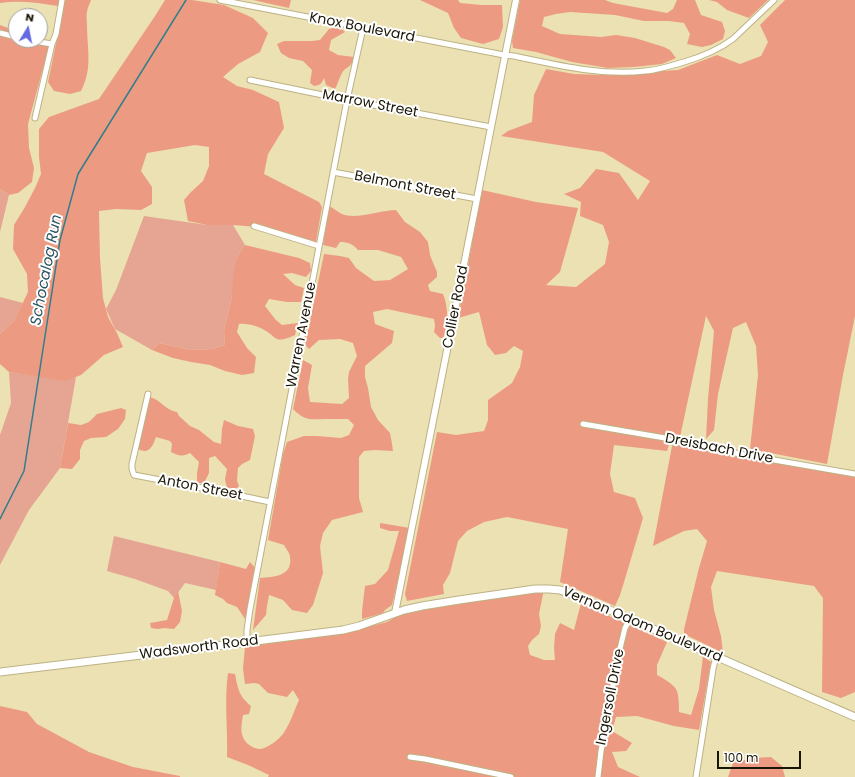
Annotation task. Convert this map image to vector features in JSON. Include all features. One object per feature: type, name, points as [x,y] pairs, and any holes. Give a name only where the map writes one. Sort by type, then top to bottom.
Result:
[{"type":"main road","name":"Vernon Odom Boulevard","points":[[395,614],[404,610],[422,606],[459,600],[534,590],[560,590],[587,600],[854,716]]},
{"type":"main road","name":"Wadsworth Road","points":[[0,672],[343,630],[395,614]]},
{"type":"street","points":[[35,118],[52,44],[56,34],[62,0]]},
{"type":"street","name":"Knox Boulevard","points":[[220,0],[592,71],[638,72],[661,69],[699,57],[726,44],[774,0]]},
{"type":"street","name":"Collier Road","points":[[395,614],[516,0]]},
{"type":"street","name":"Warren Avenue","points":[[247,642],[246,630],[297,355],[347,100],[363,28]]},
{"type":"street","points":[[48,43],[52,44]]},
{"type":"street","name":"Marrow Street","points":[[250,80],[491,127]]},
{"type":"street","name":"Belmont Street","points":[[333,172],[477,199]]},
{"type":"street","points":[[254,226],[319,246]]},
{"type":"street","name":"Anton Street","points":[[148,394],[132,464],[132,472],[134,475],[270,502]]},
{"type":"street","name":"Dreisbach Drive","points":[[583,424],[665,438],[675,443],[686,443],[855,474]]},
{"type":"street","name":"Ingersoll Drive","points":[[598,777],[600,751],[612,695],[616,665],[625,628],[630,619]]},
{"type":"street","points":[[696,777],[712,669],[716,656]]},
{"type":"street","points":[[410,757],[511,777]]},
{"type":"shaded area","points":[[0,0],[59,0],[58,6],[22,2],[0,3]]},
{"type":"shaded area","points":[[65,0],[91,0],[87,9],[88,66],[85,83],[81,91],[70,94],[54,91],[48,82]]},
{"type":"shaded area","points":[[165,0],[192,0],[224,5],[253,18],[268,33],[260,52],[238,64],[223,77],[237,86],[253,90],[279,102],[284,128],[268,154],[264,174],[319,202],[322,207],[316,242],[270,228],[233,225],[207,225],[188,221],[184,200],[203,181],[209,166],[209,147],[195,145],[147,153],[141,171],[152,187],[152,204],[141,210],[116,209],[99,211],[103,298],[108,317],[123,347],[104,355],[81,375],[65,381],[9,372],[0,364],[0,334],[14,321],[28,292],[27,274],[13,249],[14,225],[25,207],[41,174],[39,157],[39,129],[49,117],[99,99]]},
{"type":"shaded area","points":[[253,0],[291,0],[289,8]]},
{"type":"shaded area","points":[[420,0],[458,0],[460,3],[502,5],[503,27],[499,39],[483,44],[461,38],[454,28],[448,13]]},
{"type":"shaded area","points":[[520,0],[605,0],[613,3],[667,13],[673,9],[677,0],[695,0],[701,15],[722,22],[725,31],[723,39],[711,45],[702,47],[687,44],[690,34],[684,23],[669,21],[644,21],[615,15],[570,12],[544,17],[542,26],[560,34],[601,37],[616,35],[635,38],[664,47],[670,50],[676,58],[662,64],[608,68],[572,62],[536,52],[513,48],[512,41]]},
{"type":"shaded area","points":[[709,0],[768,0],[749,18],[727,10],[717,2]]},
{"type":"shaded area","points":[[785,0],[855,0],[855,316],[827,464],[750,449],[758,375],[756,346],[746,322],[733,328],[718,394],[714,430],[706,439],[714,331],[706,316],[680,437],[672,435],[667,451],[614,445],[610,474],[614,492],[635,498],[643,518],[620,595],[615,606],[560,582],[568,529],[507,517],[484,522],[467,531],[458,541],[450,573],[443,585],[444,594],[407,601],[405,594],[437,432],[456,435],[484,431],[488,420],[488,400],[512,383],[520,367],[523,351],[514,346],[506,353],[495,355],[487,345],[479,312],[458,318],[482,190],[536,202],[578,208],[560,272],[546,285],[576,287],[605,264],[609,242],[603,225],[580,216],[581,202],[564,194],[580,188],[596,169],[619,173],[638,200],[650,181],[603,152],[501,136],[508,131],[532,122],[534,95],[546,69],[574,74],[602,75],[678,70],[717,55],[740,64],[761,56],[768,42],[760,25]]},
{"type":"shaded area","points":[[0,25],[8,28],[8,48],[48,48],[49,46],[28,124],[29,148],[34,168],[32,182],[18,193],[9,195],[0,189]]},
{"type":"shaded area","points":[[339,27],[345,32],[331,40],[329,50],[338,55],[354,57],[351,64],[342,73],[335,89],[326,85],[324,78],[319,85],[314,86],[310,83],[312,70],[303,61],[289,58],[281,53],[277,44],[284,41],[320,40],[329,29]]},
{"type":"shaded area","points":[[0,189],[9,195],[0,232]]},
{"type":"shaded area","points":[[329,206],[348,216],[396,210],[405,222],[420,232],[428,242],[430,255],[437,272],[437,277],[428,285],[430,291],[443,294],[445,299],[447,310],[446,328],[443,338],[440,338],[434,332],[434,319],[387,309],[373,312],[375,324],[394,331],[392,343],[365,366],[365,377],[371,407],[378,420],[390,433],[393,451],[364,451],[359,457],[359,498],[363,512],[332,520],[323,533],[320,546],[323,573],[313,605],[307,613],[292,610],[283,600],[269,595],[266,615],[253,630],[260,578],[276,576],[286,572],[290,563],[289,554],[284,545],[268,540],[283,454],[287,442],[304,436],[341,438],[349,435],[354,425],[348,419],[305,418],[293,409],[303,360],[312,365],[308,388],[310,402],[342,404],[349,398],[349,372],[357,356],[353,343],[340,339],[319,340],[309,349],[305,345],[324,254],[349,258],[356,268],[374,281],[390,280],[408,269],[401,257],[378,250],[358,250],[352,245],[343,242],[340,242],[336,248],[323,245]]},
{"type":"shaded area","points":[[144,216],[207,225],[233,225],[245,245],[238,255],[231,301],[224,330],[225,345],[212,349],[191,350],[159,343],[152,350],[115,329],[106,309],[116,290]]},
{"type":"shaded area","points":[[245,245],[299,258],[310,263],[311,271],[306,277],[292,273],[283,274],[295,285],[304,288],[301,302],[287,302],[269,299],[265,306],[275,319],[282,325],[298,323],[295,335],[281,340],[259,327],[239,324],[237,332],[247,348],[256,357],[254,373],[242,375],[225,371],[210,365],[173,358],[152,350],[159,343],[191,350],[212,349],[225,345],[224,330],[231,301],[234,272],[238,255]]},
{"type":"shaded area","points":[[0,297],[23,303],[14,321],[0,334]]},
{"type":"shaded area","points":[[9,372],[65,380],[76,377],[60,468],[29,510],[0,565],[0,435],[11,403]]},
{"type":"shaded area","points":[[150,397],[154,398],[169,409],[177,412],[179,416],[190,426],[199,430],[214,442],[221,444],[224,420],[238,426],[253,429],[255,436],[250,460],[238,468],[237,481],[239,486],[237,488],[227,488],[225,479],[227,469],[215,456],[209,458],[209,473],[204,483],[197,483],[199,462],[190,453],[180,456],[171,452],[172,444],[170,441],[156,437],[150,449],[142,451],[138,449]]},
{"type":"shaded area","points":[[121,408],[126,410],[125,419],[118,429],[106,437],[91,438],[84,441],[80,450],[80,459],[72,469],[60,468],[68,423],[81,425],[89,422],[97,414]]},
{"type":"shaded area","points":[[683,445],[855,477],[855,692],[841,698],[822,692],[823,598],[814,586],[717,571],[711,587],[723,653],[684,634],[699,568],[707,541],[697,529],[684,531],[653,546],[672,446]]},
{"type":"shaded area","points":[[380,523],[410,528],[392,605],[383,613],[362,619],[365,586],[375,584],[388,570],[399,531],[390,531],[380,528]]},
{"type":"shaded area","points":[[114,536],[220,562],[216,590],[185,583],[174,598],[168,591],[107,571]]},
{"type":"shaded area","points":[[220,562],[246,569],[250,562],[256,569],[245,619],[237,607],[227,603],[215,595]]},
{"type":"shaded area","points":[[544,589],[539,614],[541,626],[539,634],[528,646],[530,655],[544,660],[555,660],[555,634],[560,623],[574,630],[581,603],[667,642],[657,665],[657,675],[675,687],[678,697],[679,712],[691,715],[699,689],[703,656],[711,662],[699,730],[674,726],[637,716],[616,717],[612,731],[632,743],[626,751],[612,752],[618,767],[640,777],[268,777],[269,775],[227,757],[226,694],[228,673],[235,674],[240,692],[251,706],[249,714],[243,715],[242,732],[246,741],[255,748],[263,749],[283,734],[299,700],[293,690],[287,697],[268,693],[259,684],[245,684],[243,669],[245,646],[350,631],[387,622],[401,614],[433,604]]},
{"type":"shaded area","points":[[178,591],[182,611],[180,622],[174,629],[151,628],[150,623],[167,620],[174,598]]},
{"type":"shaded area","points":[[0,706],[27,712],[37,724],[89,752],[133,767],[180,777],[0,777]]},
{"type":"shaded area","points":[[771,757],[782,766],[785,777],[728,777],[733,763],[752,758]]},
{"type":"waterway","name":"Schocalog Run","points":[[0,519],[24,471],[60,240],[78,174],[186,0]]}]
